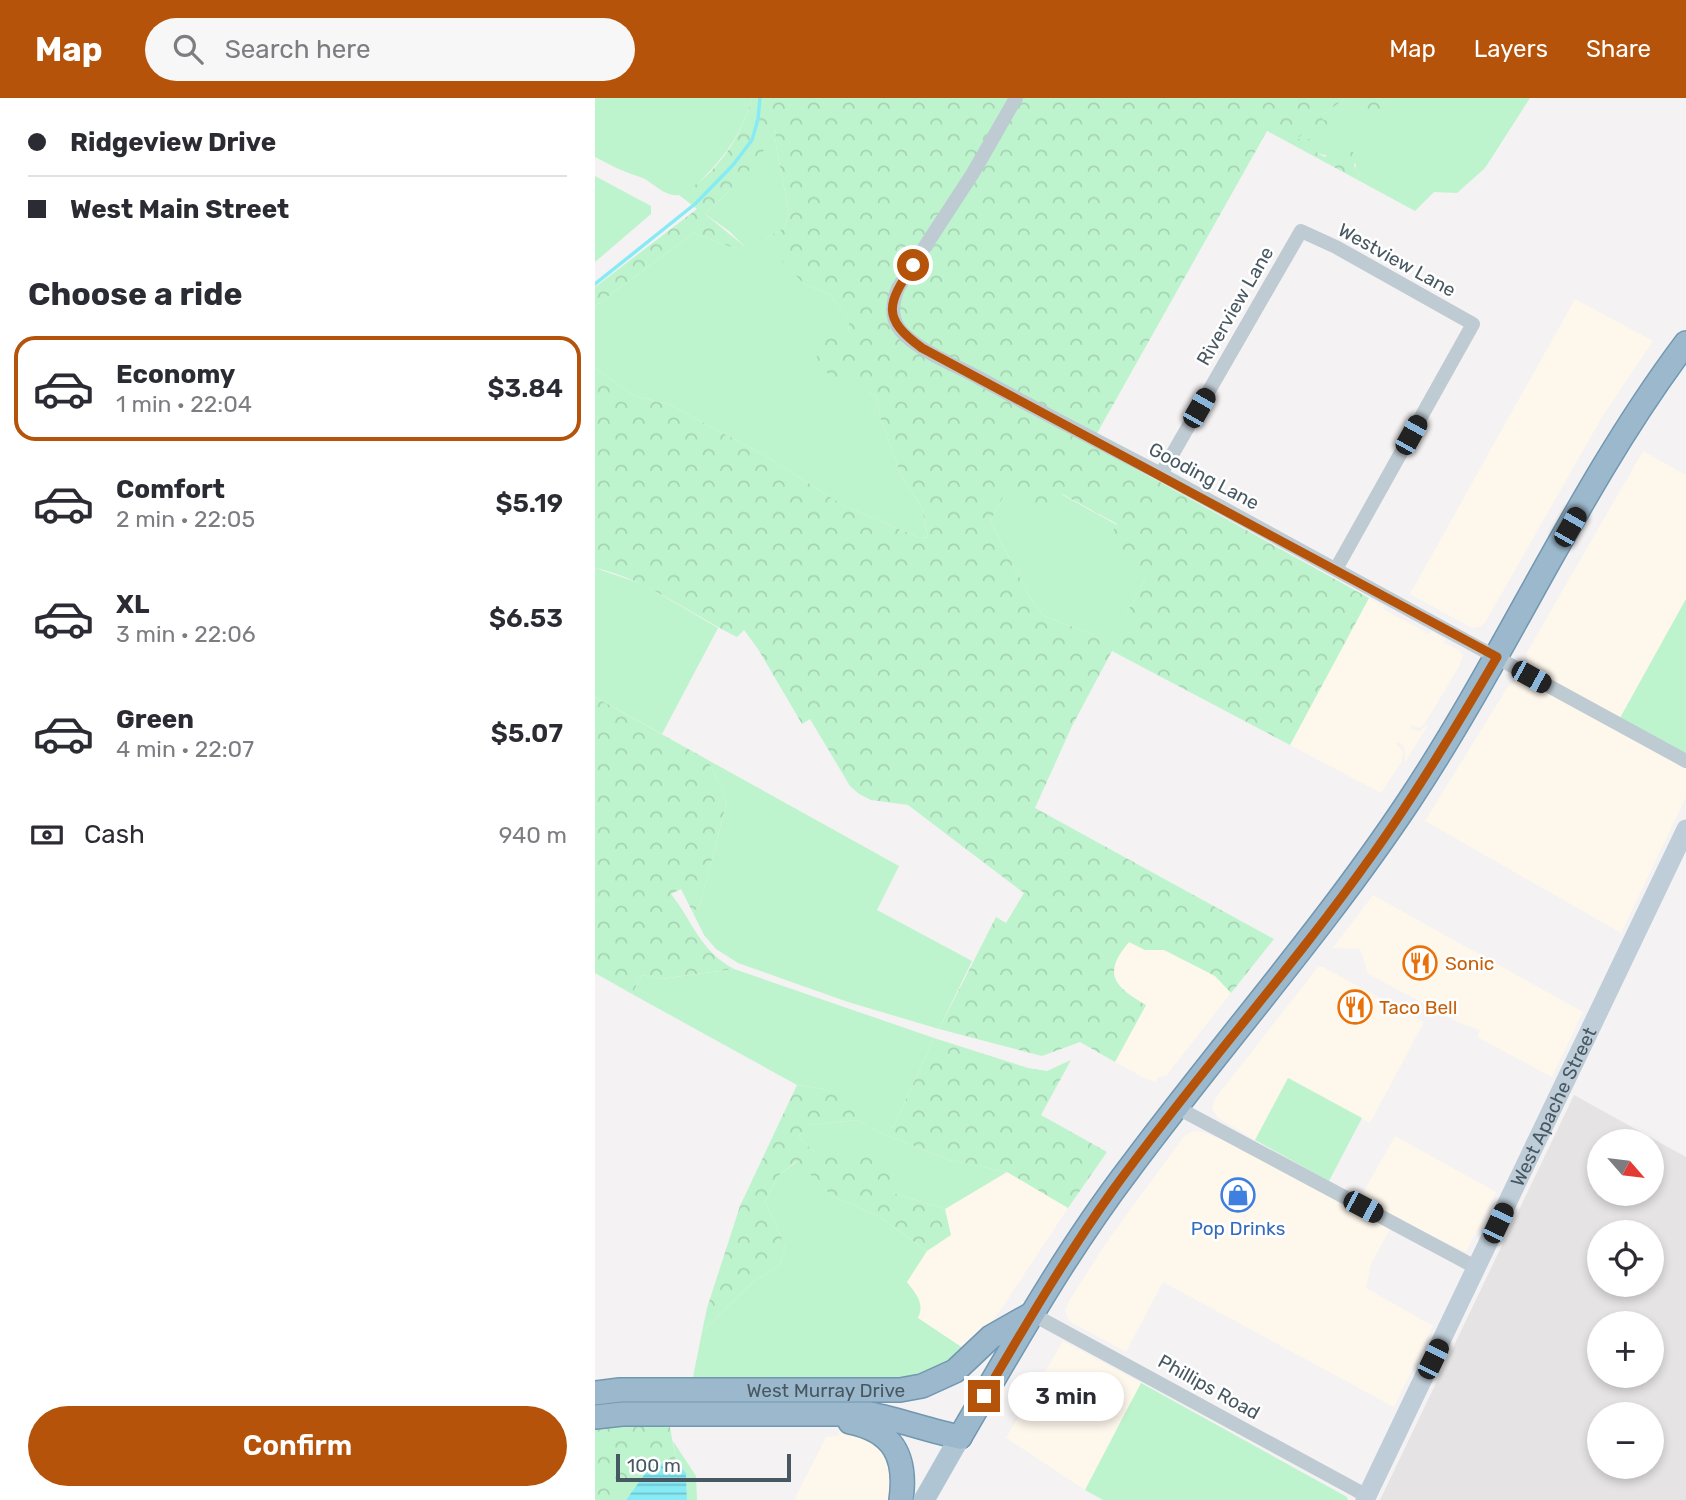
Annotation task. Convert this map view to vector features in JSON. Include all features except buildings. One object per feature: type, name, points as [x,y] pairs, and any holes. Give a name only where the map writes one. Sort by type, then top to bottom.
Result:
[{"type":"highway","points":[[813,1403],[874,1398],[935,1418],[960,1437],[1032,1314],[1091,1222],[1176,1107],[1372,856],[1422,781],[1497,657],[1618,443],[1686,342]]},
{"type":"highway","name":"West Murray Drive","points":[[595,1417],[813,1403],[922,1386],[955,1371],[991,1337],[1032,1314]]},
{"type":"highway","name":"West Murray Drive","points":[[595,1392],[621,1390],[813,1403]]},
{"type":"highway","points":[[813,1403],[872,1427],[892,1443],[903,1473],[901,1500]]},
{"type":"main road","name":"West Apache Street","points":[[1366,1498],[1686,828]]},
{"type":"main road","points":[[924,1500],[960,1437]]},
{"type":"street","name":"Gooding Lane","points":[[1016,98],[973,173],[898,288],[892,302],[892,314],[905,335],[922,348],[1161,474],[1686,761]]},
{"type":"street","name":"Westview Lane","points":[[1301,230],[1473,324],[1336,569]]},
{"type":"street","name":"Riverview Lane","points":[[1161,474],[1301,230]]},
{"type":"street","points":[[1176,1107],[1477,1268]]},
{"type":"street","name":"Phillips Road","points":[[1032,1314],[1366,1498]]},
{"type":"shaded area","points":[[1575,299],[1653,341],[1602,417],[1485,623],[1472,628],[1410,594]]},
{"type":"shaded area","points":[[1643,451],[1686,475],[1686,599],[1620,718],[1535,670],[1529,664],[1527,652]]},
{"type":"shaded area","points":[[1369,598],[1384,606],[1383,609],[1430,634],[1430,631],[1446,639],[1443,642],[1463,655],[1460,665],[1424,725],[1419,728],[1411,725],[1411,729],[1419,731],[1429,724],[1405,762],[1405,748],[1399,742],[1396,743],[1403,752],[1402,761],[1381,793],[1290,745]]},
{"type":"shaded area","points":[[1515,681],[1529,683],[1686,768],[1686,797],[1621,933],[1425,821],[1507,688]]},
{"type":"shaded area","points":[[1373,895],[1583,1012],[1552,1077],[1477,1037],[1480,1030],[1458,1022],[1368,974],[1360,949],[1333,948]]},
{"type":"shaded area","points":[[1129,942],[1145,950],[1164,949],[1215,976],[1231,993],[1167,1075],[1157,1078],[1157,1082],[1115,1062],[1146,1005],[1123,991],[1113,975],[1118,955]]},
{"type":"shaded area","points":[[1318,967],[1323,967],[1424,1022],[1370,1123],[1289,1078],[1255,1140],[1218,1118],[1212,1109],[1214,1100]]},
{"type":"shaded area","points":[[1574,1095],[1635,1129],[1587,1129],[1587,1206],[1664,1206],[1664,1145],[1686,1157],[1686,1500],[1380,1500]]},
{"type":"shaded area","points":[[1193,1131],[1203,1132],[1235,1145],[1390,1229],[1371,1264],[1366,1288],[1433,1326],[1394,1407],[1163,1282],[1126,1352],[1069,1321],[1065,1310],[1069,1301],[1108,1240],[1185,1135]]},
{"type":"shaded area","points":[[1395,1136],[1496,1192],[1466,1252],[1409,1226],[1360,1198]]},
{"type":"shaded area","points":[[1007,1172],[1068,1208],[1006,1302],[981,1336],[964,1350],[918,1318],[907,1282],[927,1251],[951,1235],[945,1209]]},
{"type":"shaded area","points":[[1063,1341],[1141,1383],[1085,1490],[1006,1438]]},
{"type":"shaded area","points":[[840,1426],[888,1446],[896,1500],[795,1498],[826,1437],[839,1436]]},
{"type":"green space","points":[[595,98],[752,98],[728,150],[696,185],[686,193],[673,195],[645,179],[595,157]]},
{"type":"green space","points":[[752,98],[1346,98],[1322,115],[1322,119],[1333,123],[1330,135],[1322,135],[1314,123],[1297,139],[1313,139],[1317,153],[1325,157],[1338,148],[1353,152],[1355,170],[1360,174],[1356,179],[1267,131],[1091,444],[1369,598],[1290,745],[1112,651],[1072,726],[1035,808],[1274,939],[1231,993],[1215,976],[1164,950],[1145,950],[1129,942],[1116,963],[1115,978],[1126,992],[1146,1005],[1115,1062],[1080,1042],[1042,1056],[939,1029],[996,917],[1006,923],[1024,893],[908,805],[871,800],[850,786],[810,719],[802,724],[744,630],[737,637],[633,580],[595,568],[595,368],[634,396],[668,404],[764,455],[843,505],[920,538],[928,537],[922,508],[902,477],[880,417],[877,396],[829,375],[817,358],[817,345],[822,330],[848,330],[850,319],[829,294],[804,284],[782,261],[766,238],[784,228],[789,213],[776,146],[775,126],[764,150],[745,176],[705,214],[750,251],[694,233],[595,306],[595,287],[697,209],[679,195],[715,167],[734,141]],"holes":[[[1006,492],[1049,517],[1062,494],[1117,524],[1104,547],[1148,573],[1108,648],[1094,635],[1044,616],[1032,601],[990,521]]]},
{"type":"green space","points":[[1350,98],[1347,111],[1363,106],[1389,108],[1388,98],[1530,98],[1485,168],[1457,193],[1434,192],[1415,211],[1356,179],[1360,174],[1355,170],[1356,164],[1317,153],[1315,148],[1297,139],[1314,122],[1322,134],[1322,115]]},
{"type":"green space","points":[[1350,98],[1388,98],[1390,108],[1375,115],[1363,106],[1356,115],[1346,111]]},
{"type":"green space","points":[[775,124],[776,146],[789,213],[784,228],[766,238],[804,284],[829,294],[851,320],[848,330],[854,386],[877,396],[880,417],[902,477],[922,508],[928,537],[920,538],[843,505],[764,455],[668,404],[634,396],[595,368],[595,306],[694,233],[728,246],[748,250],[729,231],[705,214],[746,173]]},
{"type":"green space","points":[[595,176],[651,206],[651,214],[595,262]]},
{"type":"green space","points":[[1006,492],[1061,494],[1117,525],[1148,573],[1108,649],[1094,635],[1044,616],[1032,601],[990,521]]},
{"type":"green space","points":[[595,568],[645,585],[718,628],[662,734],[595,697]]},
{"type":"green space","points":[[1686,599],[1686,756],[1620,718]]},
{"type":"green space","points":[[595,697],[708,760],[727,801],[700,905],[693,913],[681,889],[671,894],[705,945],[722,962],[734,969],[660,979],[642,975],[632,994],[595,973]]},
{"type":"green space","points":[[708,760],[899,866],[877,910],[972,961],[939,1029],[848,1002],[738,963],[716,949],[704,935],[693,913],[700,905],[727,801]]},
{"type":"green space","points":[[734,969],[934,1038],[893,1128],[825,1089],[797,1085],[632,994],[642,975],[661,979]]},
{"type":"green space","points":[[934,1038],[1028,1068],[1047,1071],[1071,1060],[1041,1115],[1107,1152],[1068,1208],[1007,1172],[949,1160],[856,1120],[809,1125],[798,1136],[814,1152],[862,1149],[894,1160],[893,1193],[945,1209],[951,1235],[927,1251],[878,1216],[832,1196],[797,1161],[779,1175],[765,1201],[786,1248],[779,1266],[753,1282],[702,1332],[707,1308],[740,1206],[797,1085],[825,1089],[852,1102],[893,1128]]},
{"type":"green space","points":[[1288,1078],[1362,1118],[1329,1181],[1255,1140]]},
{"type":"green space","points":[[856,1120],[949,1160],[1007,1172],[945,1209],[893,1193],[837,1152],[814,1152],[798,1136],[808,1125]]},
{"type":"green space","points":[[798,1161],[832,1196],[878,1216],[927,1251],[907,1282],[920,1303],[918,1318],[960,1346],[966,1353],[921,1378],[830,1383],[693,1377],[702,1332],[753,1282],[779,1266],[786,1248],[765,1201],[779,1175]]},
{"type":"green space","points":[[1141,1383],[1347,1497],[1348,1500],[1103,1500],[1085,1490]]},
{"type":"green space","points":[[669,1422],[676,1460],[651,1467],[626,1500],[595,1500],[595,1426]]},
{"type":"green space","points":[[673,1441],[696,1476],[697,1500],[687,1500],[686,1473],[676,1460]]},
{"type":"water","points":[[676,1460],[686,1473],[687,1500],[626,1500],[650,1467]]},
{"type":"waterway","points":[[595,284],[695,204],[733,165],[752,140],[760,98]]},
{"type":"place","name":"Sonic","points":[[1420,963]]},
{"type":"place","name":"Taco Bell","points":[[1355,1007]]},
{"type":"place","name":"Pop Drinks","points":[[1238,1195]]},
{"type":"route","points":[[913,265],[898,288],[892,302],[892,314],[897,326],[922,348],[1161,474],[1497,657],[1412,798],[1372,856],[1151,1139],[1088,1226],[984,1396]]}]
